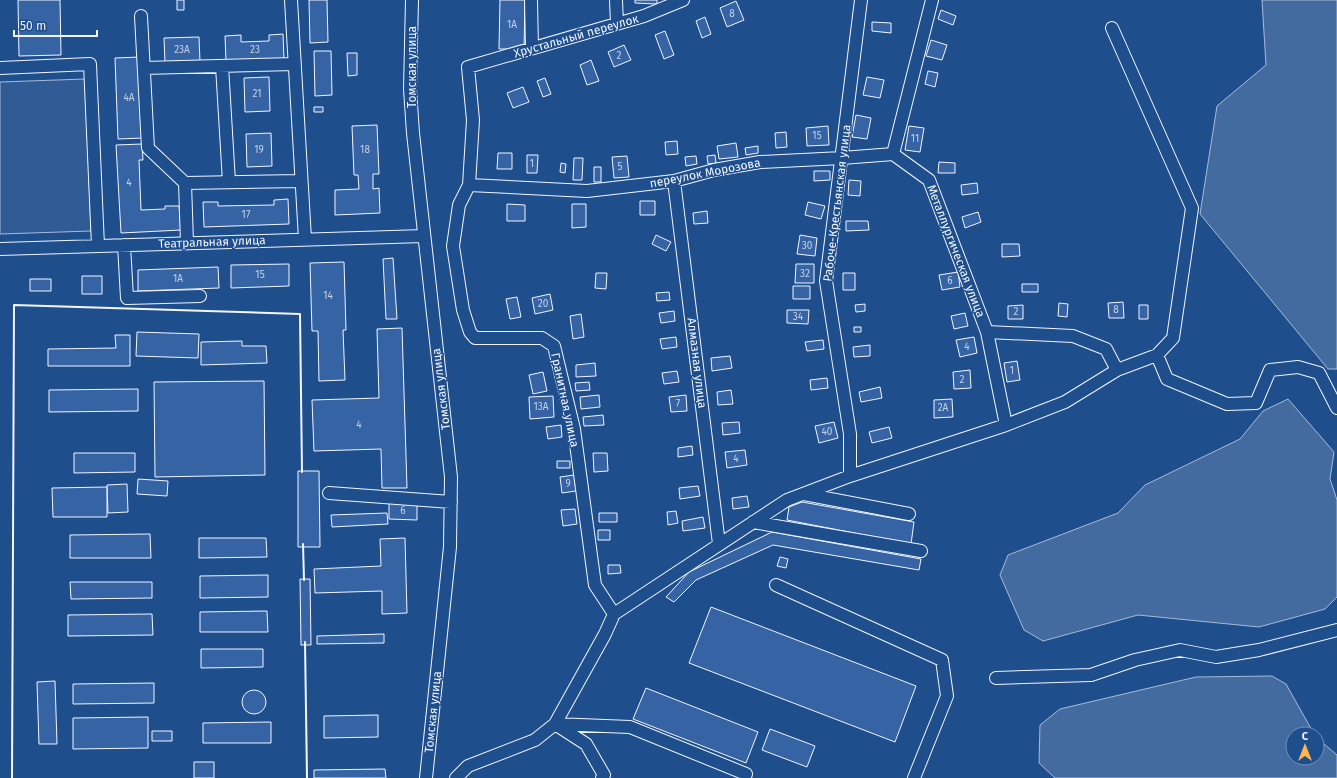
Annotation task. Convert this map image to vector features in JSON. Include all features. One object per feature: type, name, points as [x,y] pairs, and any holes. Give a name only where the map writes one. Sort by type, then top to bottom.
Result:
[{"type":"street","points":[[291,0],[305,240]]},
{"type":"street","name":"Томская улица","points":[[412,0],[410,89],[414,148],[451,477],[450,547],[426,778]]},
{"type":"street","points":[[531,0],[532,48]]},
{"type":"street","points":[[616,0],[617,24]]},
{"type":"street","name":"Хрустальный переулок","points":[[468,67],[644,16],[683,0]]},
{"type":"street","name":"Рабоче-Крестьянская улица","points":[[850,476],[850,434],[826,281],[861,0]]},
{"type":"street","points":[[893,154],[932,0]]},
{"type":"street","points":[[141,16],[148,148],[184,183],[187,243]]},
{"type":"street","points":[[456,778],[468,766],[535,740],[556,724],[605,634],[614,614],[787,500],[850,476],[1006,426],[1065,402],[1117,370],[1157,355],[1173,338],[1192,208],[1112,28]]},
{"type":"street","points":[[0,68],[90,64],[98,246]]},
{"type":"street","points":[[144,68],[295,64]]},
{"type":"street","points":[[222,66],[229,182]]},
{"type":"street","name":"Гранитная улица","points":[[468,67],[473,120],[469,185],[459,205],[453,246],[463,310],[470,332],[475,338],[542,338],[554,346],[574,429],[595,585],[614,614]]},
{"type":"street","name":"переулок Морозова","points":[[469,185],[587,190],[674,182],[714,170],[760,162],[893,154]]},
{"type":"street","name":"Металлургическая улица","points":[[893,154],[929,180],[987,332],[1006,426]]},
{"type":"street","points":[[184,183],[301,180]]},
{"type":"street","name":"Алмазная улица","points":[[674,182],[719,544]]},
{"type":"street","name":"Театральная улица","points":[[0,248],[424,236]]},
{"type":"street","points":[[124,245],[126,298],[200,296]]},
{"type":"street","points":[[987,332],[1073,336],[1106,349],[1117,370]]},
{"type":"street","points":[[1157,355],[1167,379],[1227,404],[1256,403],[1270,370],[1298,366],[1318,373],[1337,408]]},
{"type":"street","points":[[329,492],[451,502]]},
{"type":"street","points":[[804,494],[909,514]]},
{"type":"street","points":[[753,522],[921,551]]},
{"type":"street","points":[[776,585],[942,660],[947,696],[914,778]]},
{"type":"street","points":[[996,678],[1091,675],[1135,660],[1180,650],[1216,657],[1258,650],[1337,630]]},
{"type":"street","points":[[556,724],[630,727],[746,774]]},
{"type":"street","points":[[556,724],[586,744],[604,775],[602,778]]},
{"type":"shaded area","points":[[1262,0],[1337,0],[1337,369],[1328,369],[1200,214],[1217,106],[1266,65]]},
{"type":"shaded area","points":[[85,79],[91,231],[0,234],[0,82]]},
{"type":"shaded area","points":[[1288,399],[1334,452],[1330,479],[1337,500],[1337,597],[1325,609],[1259,627],[1138,615],[1043,641],[1024,630],[1000,575],[1008,555],[1118,513],[1145,485],[1240,439],[1263,411]]},
{"type":"shaded area","points":[[1272,676],[1286,684],[1310,726],[1285,726],[1285,766],[1325,766],[1325,745],[1337,755],[1337,778],[1055,778],[1039,763],[1040,725],[1060,709],[1196,677]]},
{"type":"building","points":[[18,0],[60,0],[61,55],[19,56]]},
{"type":"building","points":[[177,0],[184,0],[184,10],[177,10]]},
{"type":"building","points":[[309,0],[327,0],[328,42],[310,43]]},
{"type":"building","points":[[500,0],[525,0],[524,49],[499,49]]},
{"type":"building","points":[[635,0],[657,0],[657,4],[635,3]]},
{"type":"building","points":[[736,1],[744,20],[727,27],[720,8]]},
{"type":"building","points":[[941,10],[956,16],[953,25],[938,19]]},
{"type":"building","points":[[705,17],[711,34],[702,38],[696,21]]},
{"type":"building","points":[[872,22],[891,23],[891,33],[872,31]]},
{"type":"building","points":[[665,31],[674,55],[664,59],[655,35]]},
{"type":"building","points":[[283,34],[284,59],[226,61],[225,36],[241,35],[241,42],[269,41],[269,35]]},
{"type":"building","points":[[199,37],[200,62],[165,63],[164,38]]},
{"type":"building","points":[[931,40],[947,45],[942,60],[926,56]]},
{"type":"building","points":[[624,45],[631,60],[614,67],[608,52]]},
{"type":"building","points":[[314,51],[331,51],[332,95],[315,96]]},
{"type":"building","points":[[347,53],[357,53],[357,75],[348,76]]},
{"type":"building","points":[[140,57],[143,138],[118,139],[115,58]]},
{"type":"building","points":[[591,60],[599,81],[587,85],[580,65]]},
{"type":"building","points":[[928,71],[938,73],[935,87],[925,84]]},
{"type":"building","points":[[269,77],[270,111],[245,112],[244,78]]},
{"type":"building","points":[[867,77],[884,80],[880,98],[863,95]]},
{"type":"building","points":[[545,78],[551,94],[543,97],[537,81]]},
{"type":"building","points":[[523,87],[529,102],[513,108],[507,93]]},
{"type":"building","points":[[314,107],[323,107],[323,112],[314,112]]},
{"type":"building","points":[[856,115],[871,118],[867,139],[852,137]]},
{"type":"building","points":[[377,125],[379,174],[373,174],[373,189],[379,188],[380,213],[335,215],[335,190],[359,189],[358,175],[354,175],[352,126]]},
{"type":"building","points":[[828,126],[829,145],[807,146],[806,128]]},
{"type":"building","points":[[909,126],[924,128],[920,152],[905,150]]},
{"type":"building","points":[[786,132],[787,147],[776,148],[775,133]]},
{"type":"building","points":[[271,133],[272,166],[247,167],[246,134]]},
{"type":"building","points":[[677,141],[678,154],[666,155],[665,142]]},
{"type":"building","points":[[736,143],[738,157],[719,159],[717,146]]},
{"type":"building","points":[[142,144],[143,160],[139,160],[141,210],[165,209],[165,206],[179,206],[181,230],[121,233],[116,145]]},
{"type":"building","points":[[758,146],[758,153],[746,155],[745,148]]},
{"type":"building","points":[[498,153],[512,153],[512,169],[497,169]]},
{"type":"building","points":[[527,155],[538,155],[537,173],[527,173]]},
{"type":"building","points":[[715,155],[716,163],[708,164],[707,156]]},
{"type":"building","points":[[627,156],[629,177],[614,178],[612,157]]},
{"type":"building","points":[[696,156],[697,164],[686,166],[685,157]]},
{"type":"building","points":[[574,158],[583,158],[582,180],[573,180]]},
{"type":"building","points":[[939,162],[955,163],[955,173],[938,173]]},
{"type":"building","points":[[561,163],[566,164],[565,173],[560,172]]},
{"type":"building","points":[[594,167],[601,167],[601,182],[594,182]]},
{"type":"building","points":[[814,171],[830,171],[830,180],[814,181]]},
{"type":"building","points":[[849,180],[861,181],[860,196],[848,195]]},
{"type":"building","points":[[977,183],[978,193],[962,195],[961,185]]},
{"type":"building","points":[[288,199],[289,224],[204,227],[203,202],[218,202],[218,206],[274,205],[274,200]]},
{"type":"building","points":[[640,201],[655,201],[655,215],[640,215]]},
{"type":"building","points":[[808,202],[825,206],[821,219],[805,215]]},
{"type":"building","points":[[507,204],[525,205],[525,221],[507,221]]},
{"type":"building","points":[[572,204],[586,204],[586,227],[572,228]]},
{"type":"building","points":[[707,211],[708,223],[694,224],[693,213]]},
{"type":"building","points":[[978,212],[981,222],[965,228],[962,217]]},
{"type":"building","points":[[846,221],[868,221],[869,230],[846,231]]},
{"type":"building","points":[[656,235],[671,242],[666,251],[652,244]]},
{"type":"building","points":[[800,235],[817,238],[815,256],[797,254]]},
{"type":"building","points":[[1002,244],[1019,244],[1020,256],[1002,257]]},
{"type":"building","points":[[393,258],[397,319],[386,319],[383,259]]},
{"type":"building","points":[[344,262],[346,330],[343,330],[345,380],[319,381],[318,331],[312,331],[310,263]]},
{"type":"building","points":[[289,264],[289,286],[231,288],[231,265]]},
{"type":"building","points":[[796,264],[814,264],[814,283],[795,283]]},
{"type":"building","points":[[218,267],[219,288],[138,291],[138,270]]},
{"type":"building","points":[[958,272],[960,287],[942,290],[939,275]]},
{"type":"building","points":[[596,273],[607,273],[606,289],[595,288]]},
{"type":"building","points":[[843,273],[855,273],[855,290],[843,290]]},
{"type":"building","points":[[82,276],[102,276],[102,294],[82,294]]},
{"type":"building","points":[[30,279],[51,279],[51,291],[30,291]]},
{"type":"building","points":[[1022,284],[1038,284],[1038,292],[1022,292]]},
{"type":"building","points":[[793,286],[810,286],[810,299],[793,299]]},
{"type":"building","points":[[669,292],[670,300],[657,301],[656,293]]},
{"type":"building","points":[[550,294],[553,310],[535,314],[532,298]]},
{"type":"building","points":[[517,297],[521,317],[510,319],[506,299]]},
{"type":"building","points":[[1123,302],[1124,318],[1109,318],[1108,303]]},
{"type":"building","points":[[1059,303],[1068,304],[1067,317],[1058,316]]},
{"type":"building","points":[[865,304],[865,311],[856,312],[855,305]]},
{"type":"building","points":[[1023,305],[1023,319],[1008,319],[1008,306]]},
{"type":"building","points":[[1139,305],[1148,305],[1148,319],[1139,319]]},
{"type":"building","points":[[787,310],[809,310],[808,324],[787,323]]},
{"type":"building","points":[[674,311],[675,321],[661,323],[659,313]]},
{"type":"building","points":[[965,313],[968,326],[954,329],[951,316]]},
{"type":"building","points":[[581,314],[584,337],[573,339],[570,316]]},
{"type":"building","points":[[854,327],[861,327],[861,332],[854,332]]},
{"type":"building","points":[[402,328],[407,488],[382,488],[381,449],[314,451],[312,400],[379,398],[377,329]]},
{"type":"building","points":[[137,332],[199,334],[198,358],[136,356]]},
{"type":"building","points":[[115,335],[130,335],[130,366],[48,366],[48,349],[116,348]]},
{"type":"building","points":[[676,337],[677,347],[662,349],[660,339]]},
{"type":"building","points":[[974,337],[977,353],[960,357],[956,340]]},
{"type":"building","points":[[823,340],[824,349],[807,351],[805,342]]},
{"type":"building","points":[[242,341],[242,346],[266,346],[267,363],[201,365],[201,342]]},
{"type":"building","points":[[870,345],[870,356],[854,357],[853,347]]},
{"type":"building","points":[[730,356],[732,368],[712,371],[711,358]]},
{"type":"building","points":[[1017,361],[1020,380],[1007,382],[1004,363]]},
{"type":"building","points":[[595,363],[596,376],[576,377],[576,365]]},
{"type":"building","points":[[970,370],[971,388],[954,389],[953,372]]},
{"type":"building","points":[[677,371],[679,382],[664,384],[662,373]]},
{"type":"building","points":[[543,372],[547,391],[533,394],[529,375]]},
{"type":"building","points":[[827,378],[828,388],[811,390],[810,380]]},
{"type":"building","points":[[264,381],[265,475],[155,477],[154,382]]},
{"type":"building","points":[[589,382],[590,390],[576,391],[575,383]]},
{"type":"building","points":[[880,387],[882,398],[861,402],[859,392]]},
{"type":"building","points":[[138,389],[138,411],[49,412],[49,390]]},
{"type":"building","points":[[731,390],[733,404],[718,405],[717,392]]},
{"type":"building","points":[[599,395],[600,407],[581,409],[580,397]]},
{"type":"building","points":[[686,395],[687,411],[671,412],[669,397]]},
{"type":"building","points":[[553,396],[554,417],[530,419],[529,397]]},
{"type":"building","points":[[952,399],[953,417],[934,418],[934,400]]},
{"type":"building","points":[[603,415],[604,425],[584,426],[583,417]]},
{"type":"building","points":[[739,422],[740,433],[723,435],[722,423]]},
{"type":"building","points":[[834,422],[838,438],[819,443],[815,426]]},
{"type":"building","points":[[561,425],[562,437],[548,439],[546,427]]},
{"type":"building","points":[[889,427],[892,438],[872,443],[869,432]]},
{"type":"building","points":[[692,446],[693,455],[678,457],[678,448]]},
{"type":"building","points":[[745,450],[747,465],[727,468],[725,452]]},
{"type":"building","points":[[74,453],[135,453],[135,472],[74,473]]},
{"type":"building","points":[[593,453],[607,453],[608,471],[594,472]]},
{"type":"building","points":[[557,461],[570,461],[570,468],[557,468]]},
{"type":"building","points":[[298,471],[319,471],[320,547],[298,547]]},
{"type":"building","points":[[574,475],[576,491],[562,493],[560,477]]},
{"type":"building","points":[[138,479],[168,481],[167,496],[137,494]]},
{"type":"building","points":[[127,484],[128,512],[108,513],[107,485]]},
{"type":"building","points":[[698,486],[700,496],[680,499],[679,488]]},
{"type":"building","points":[[107,487],[107,517],[53,517],[52,488]]},
{"type":"building","points":[[747,496],[749,507],[733,509],[732,498]]},
{"type":"building","points":[[802,502],[914,522],[911,544],[787,520],[789,507]]},
{"type":"building","points":[[389,503],[417,503],[417,520],[389,519]]},
{"type":"building","points":[[575,509],[577,524],[563,526],[561,510]]},
{"type":"building","points":[[676,511],[678,523],[668,525],[667,512]]},
{"type":"building","points":[[387,513],[388,524],[332,527],[331,515]]},
{"type":"building","points":[[599,513],[617,513],[617,522],[599,522]]},
{"type":"building","points":[[703,517],[705,528],[683,531],[682,521]]},
{"type":"building","points":[[598,530],[610,530],[610,540],[598,540]]},
{"type":"building","points":[[772,532],[921,559],[919,570],[773,545],[696,580],[674,602],[666,597],[689,572]]},
{"type":"building","points":[[150,534],[151,558],[70,558],[70,535]]},
{"type":"building","points":[[199,538],[266,538],[267,557],[199,558]]},
{"type":"building","points":[[405,538],[407,613],[382,614],[382,591],[315,593],[314,569],[381,566],[380,539]]},
{"type":"building","points":[[780,557],[788,559],[786,568],[777,566]]},
{"type":"building","points":[[608,565],[620,565],[621,573],[608,574]]},
{"type":"building","points":[[268,575],[268,597],[200,598],[200,576]]},
{"type":"building","points":[[300,579],[310,579],[311,645],[301,645]]},
{"type":"building","points":[[70,582],[152,582],[152,598],[71,599]]},
{"type":"building","points":[[711,607],[916,686],[895,742],[689,663]]},
{"type":"building","points":[[267,611],[268,632],[200,632],[200,612]]},
{"type":"building","points":[[152,614],[153,635],[68,636],[68,615]]},
{"type":"building","points":[[384,634],[384,643],[317,644],[317,636]]},
{"type":"building","points":[[201,649],[263,649],[263,667],[201,668]]},
{"type":"building","points":[[55,681],[57,744],[39,744],[37,682]]},
{"type":"building","points":[[154,683],[154,703],[73,704],[73,684]]},
{"type":"building","points":[[646,688],[758,732],[746,763],[633,719]]},
{"type":"building","points":[[254,690],[262,694],[266,702],[262,710],[254,714],[246,710],[242,702],[246,694]]},
{"type":"building","points":[[378,715],[378,737],[324,738],[324,716]]},
{"type":"building","points":[[148,717],[148,748],[73,749],[73,718]]},
{"type":"building","points":[[271,722],[271,743],[203,743],[203,723]]},
{"type":"building","points":[[770,729],[815,746],[807,767],[762,750]]},
{"type":"building","points":[[152,731],[172,731],[172,741],[152,741]]},
{"type":"building","points":[[194,762],[214,762],[214,778],[194,778]]},
{"type":"building","points":[[385,769],[386,778],[314,778],[314,770]]},
{"type":"wall","points":[[12,778],[14,305],[300,314],[302,472]]},
{"type":"wall","points":[[303,544],[304,580]]},
{"type":"wall","points":[[305,642],[307,778]]}]
